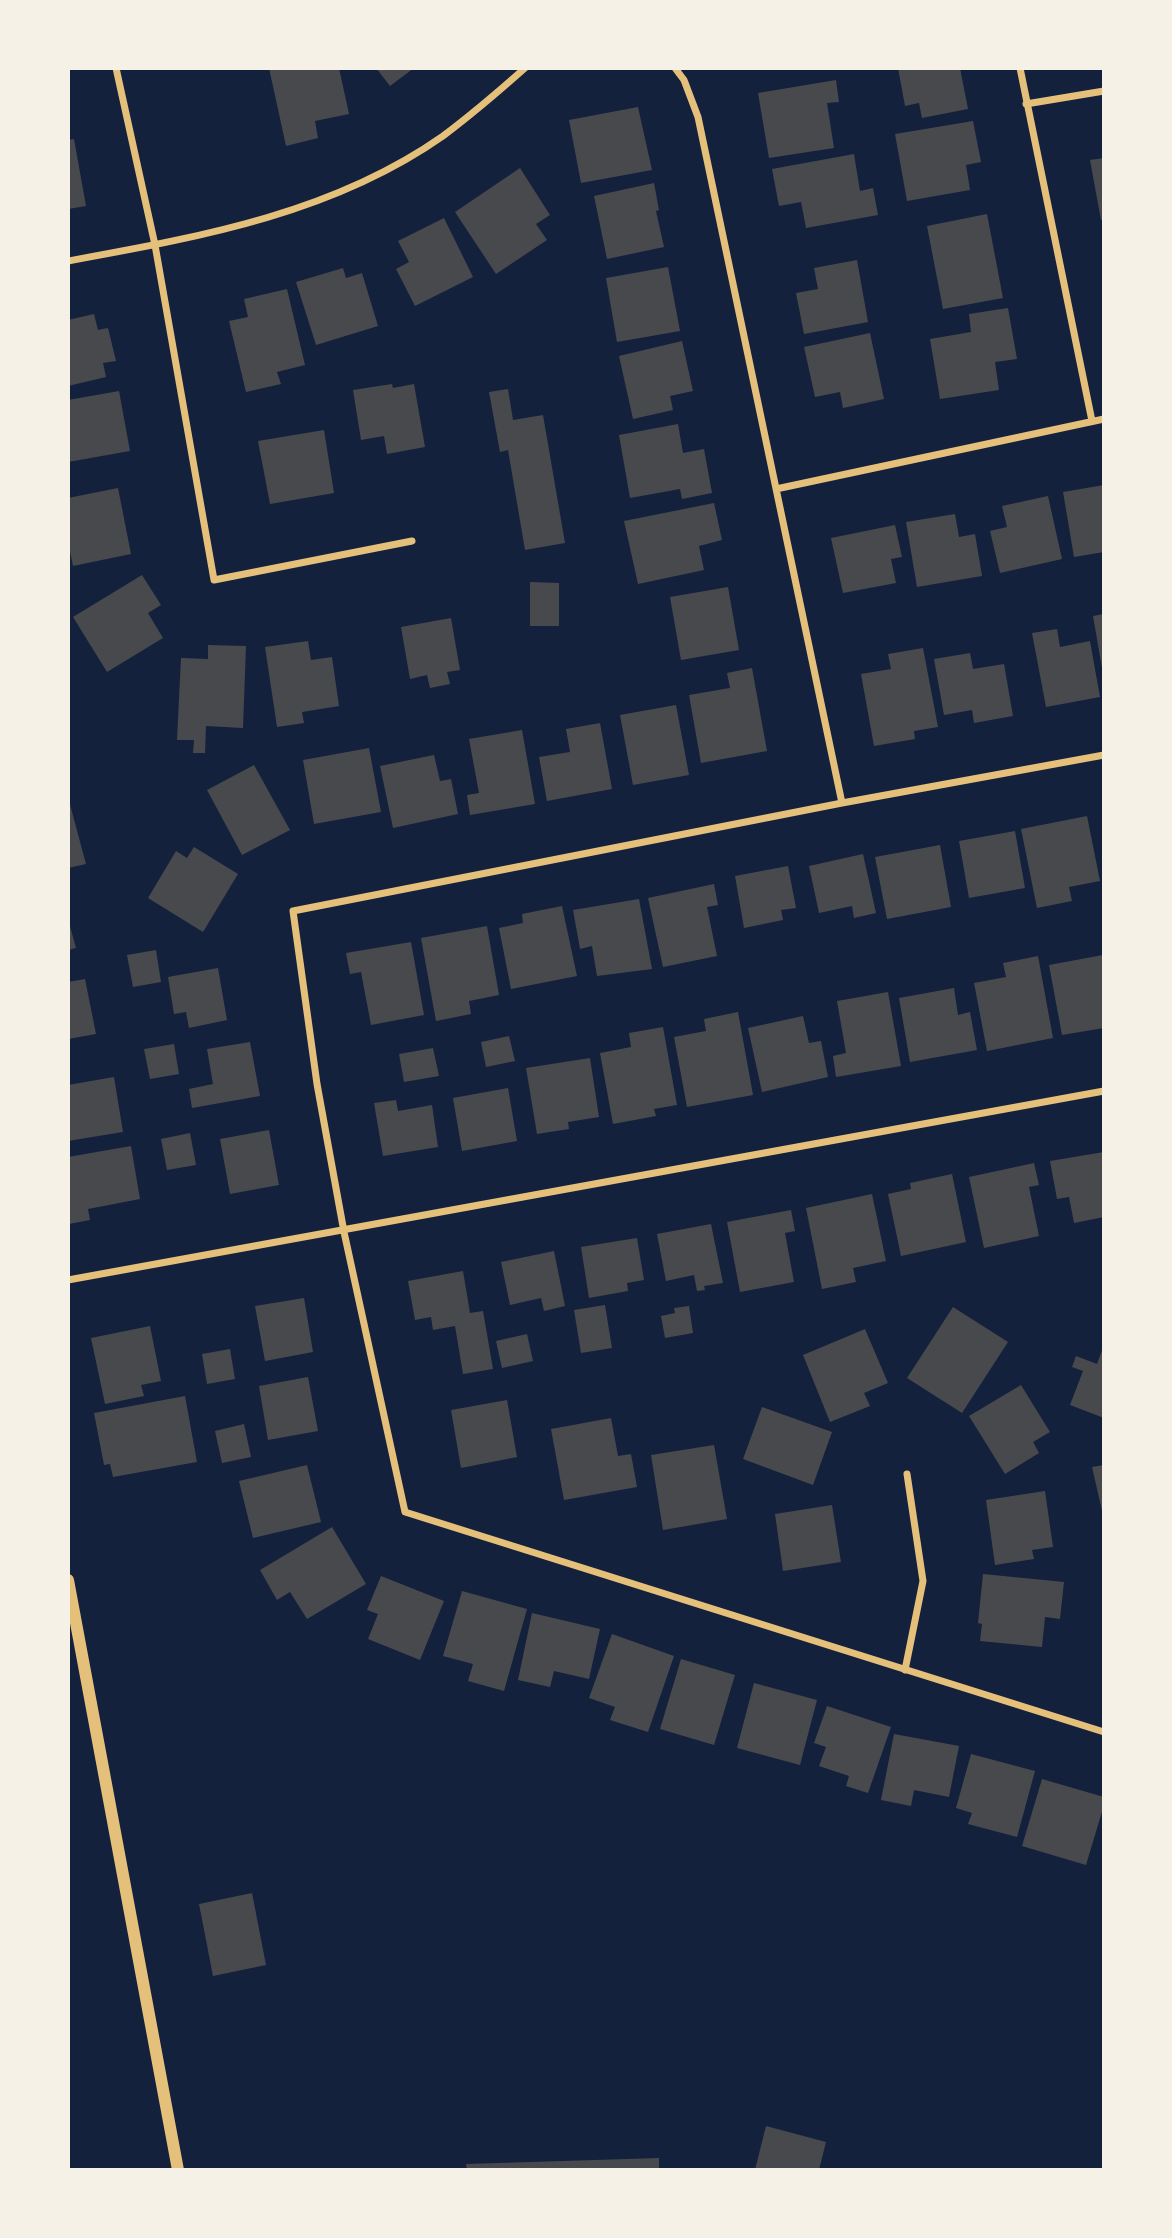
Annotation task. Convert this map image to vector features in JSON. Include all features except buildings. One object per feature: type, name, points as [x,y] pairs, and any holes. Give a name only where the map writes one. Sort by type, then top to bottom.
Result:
[{"type":"street","points":[[116,68],[155,245],[214,580],[412,541]]},
{"type":"street","points":[[68,261],[246,225],[343,191],[390,168],[442,136],[524,68]]},
{"type":"street","points":[[675,68],[684,80],[698,117],[842,803]]},
{"type":"street","points":[[1020,68],[1092,421]]},
{"type":"street","points":[[1027,104],[1104,90]]},
{"type":"street","points":[[776,489],[1104,419]]},
{"type":"street","points":[[1104,755],[842,803],[293,911],[317,1084],[344,1232],[405,1512],[1104,1732]]},
{"type":"street","points":[[68,1280],[344,1232],[1104,1091]]},
{"type":"street","points":[[905,1671],[923,1581],[907,1474]]},
{"type":"street","points":[[68,1580],[178,2170]]}]
